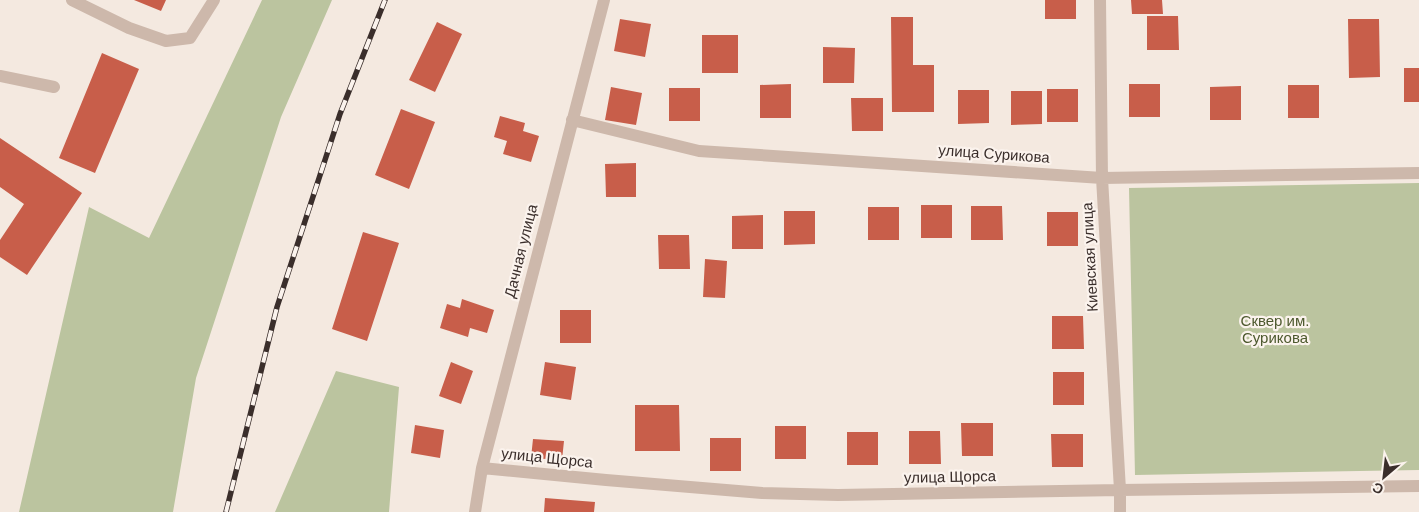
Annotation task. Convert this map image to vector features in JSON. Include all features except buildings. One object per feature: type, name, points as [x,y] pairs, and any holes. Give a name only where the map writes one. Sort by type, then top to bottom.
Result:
[{"type":"street","points":[[72,0],[129,28],[166,41],[190,38],[214,0]]},
{"type":"street","name":"Дачная улица","points":[[475,512],[482,468],[604,0]]},
{"type":"street","name":"Киевская улица","points":[[1100,0],[1102,178],[1120,512]]},
{"type":"street","points":[[0,76],[54,87]]},
{"type":"street","name":"улица Сурикова","points":[[572,120],[699,152],[1102,178],[1419,173]]},
{"type":"street","name":"улица Щорса","points":[[482,468],[762,493],[838,495],[1419,486]]},
{"type":"green space","points":[[262,0],[332,0],[281,117],[196,378],[173,512],[19,512],[89,207],[149,238]]},
{"type":"green space","name":"Сквер им. Сурикова","points":[[1419,183],[1419,470],[1135,475],[1129,188]]},
{"type":"green space","points":[[336,371],[399,387],[389,512],[275,512]]},
{"type":"railway","points":[[226,512],[277,307],[340,114],[385,0]]}]
